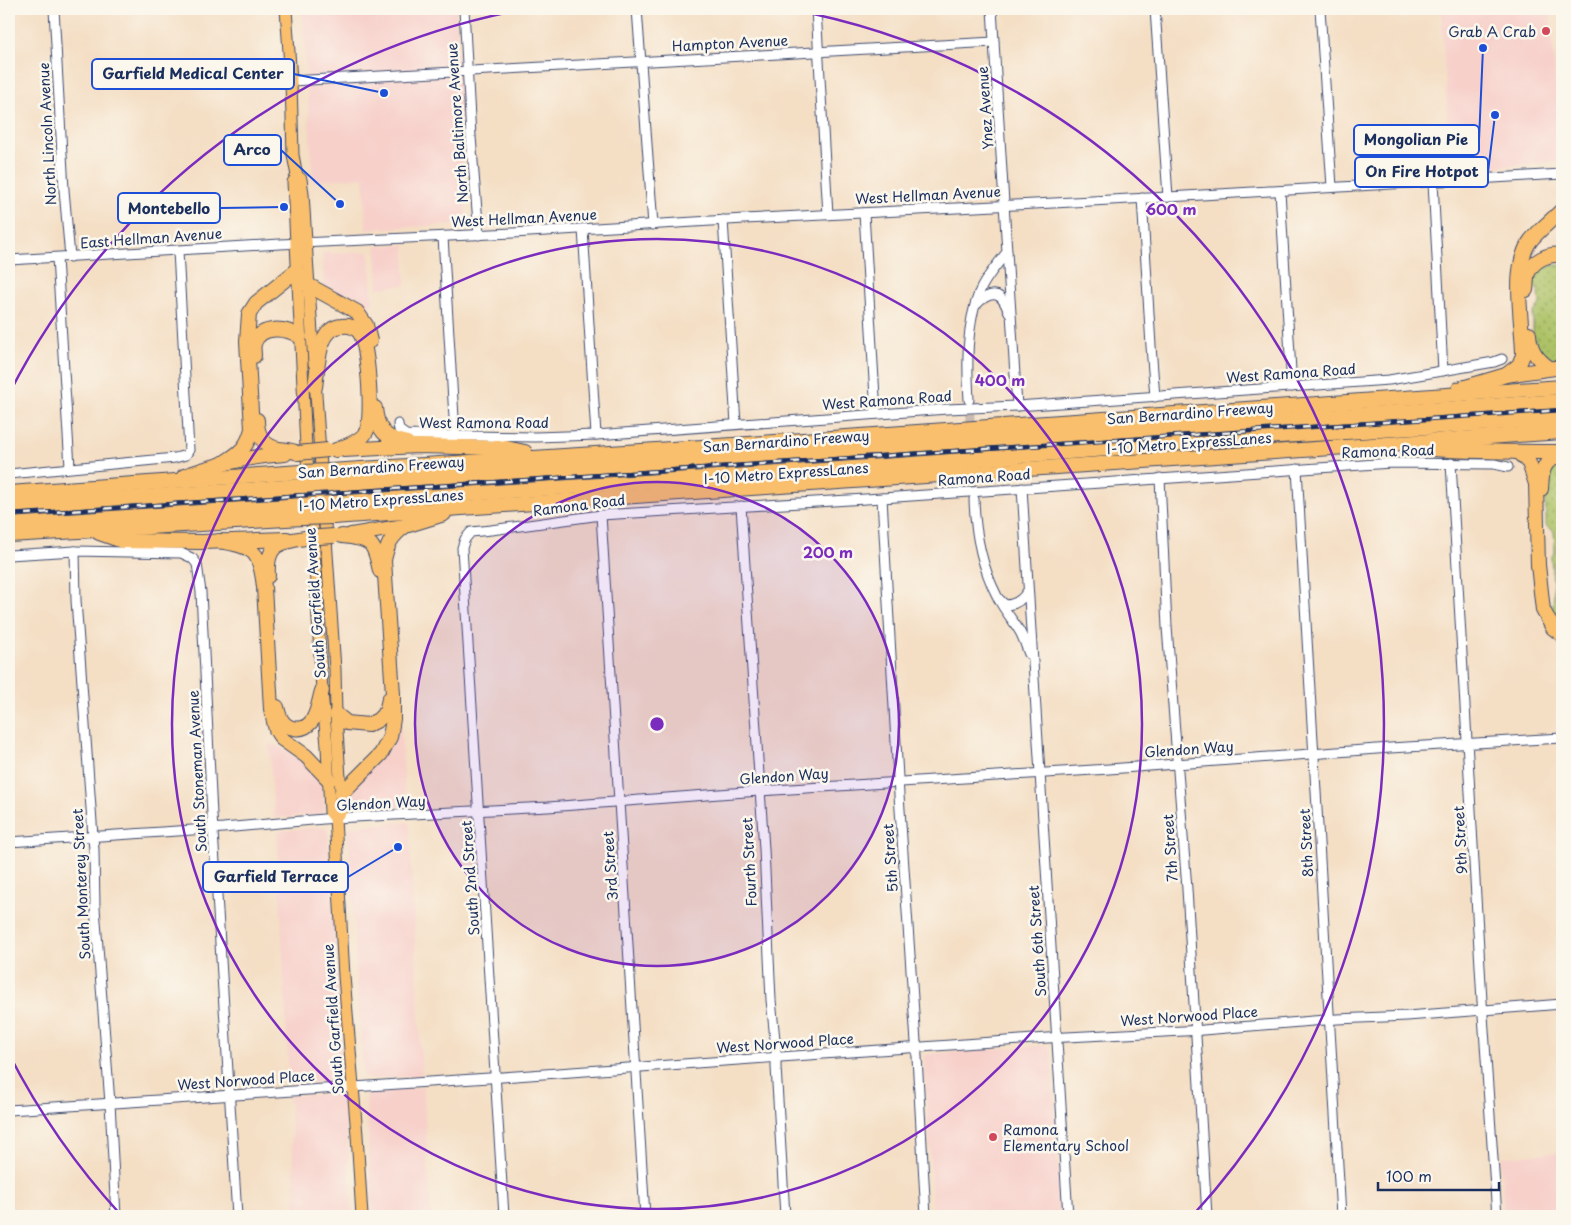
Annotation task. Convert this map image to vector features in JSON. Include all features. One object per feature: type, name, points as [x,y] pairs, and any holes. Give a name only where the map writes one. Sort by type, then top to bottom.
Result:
[{"type":"highway","points":[[1506,375],[1519,365],[1522,355],[1519,283],[1521,259],[1531,240],[1562,210]]},
{"type":"highway","points":[[1556,367],[1538,360],[1532,352],[1529,340],[1526,290],[1528,274],[1533,265],[1545,257],[1556,254],[1562,255]]},
{"type":"highway","points":[[222,464],[240,453],[249,441],[252,428],[247,341],[249,314],[256,304],[296,271]]},
{"type":"highway","points":[[308,285],[357,312],[366,325],[370,342],[376,413],[379,426],[386,436],[396,441],[417,446]]},
{"type":"highway","points":[[315,387],[322,343],[326,334],[333,328],[352,326],[360,332],[365,342],[370,418],[367,432],[358,440],[332,450]]},
{"type":"highway","points":[[298,452],[270,446],[259,436],[257,427],[254,344],[257,338],[268,330],[276,328],[293,331],[300,337]]},
{"type":"highway","points":[[1442,395],[1506,375],[1556,367]]},
{"type":"highway","name":"San Bernardino Freeway","points":[[9,492],[167,482],[331,477],[548,456],[1562,387]]},
{"type":"highway","name":"I-10 Metro ExpressLanes","points":[[331,477],[1160,429],[1562,401]]},
{"type":"highway","name":"I-10 Metro ExpressLanes","points":[[9,524],[333,510],[1249,438],[1562,419]]},
{"type":"highway","points":[[333,510],[467,508],[1562,432]]},
{"type":"highway","points":[[1377,444],[1450,451],[1562,454]]},
{"type":"highway","points":[[167,482],[222,464],[258,456],[298,452],[417,446],[506,448],[548,456]]},
{"type":"highway","points":[[1519,453],[1529,463],[1536,484],[1538,565],[1543,610],[1553,628],[1562,635]]},
{"type":"highway","points":[[1562,454],[1545,464],[1542,472],[1541,492],[1547,593],[1550,608],[1562,619]]},
{"type":"highway","name":"I-10 Metro ExpressLanes","points":[[9,506],[300,479]]},
{"type":"highway","points":[[92,531],[122,541],[219,541],[338,536],[405,526],[467,508]]},
{"type":"highway","points":[[9,536],[92,531],[303,512]]},
{"type":"highway","points":[[341,794],[381,754],[390,737],[393,719],[393,694],[384,560],[387,546],[393,536],[405,526]]},
{"type":"highway","points":[[336,714],[347,723],[368,724],[378,720],[386,712],[389,698],[380,571],[376,554],[372,545],[361,538],[338,536]]},
{"type":"highway","points":[[305,538],[285,541],[275,547],[270,553],[267,566],[277,706],[281,719],[289,727],[295,729],[302,728],[311,722],[322,691]]},
{"type":"highway","points":[[219,541],[240,544],[251,550],[258,558],[264,587],[271,709],[276,730],[282,739],[306,756],[329,780]]},
{"type":"main road","points":[[286,9],[291,81],[293,155],[297,176],[292,182],[301,243]]},
{"type":"main road","name":"South Garfield Avenue","points":[[301,243],[296,271],[322,691],[330,812],[335,818],[344,976],[362,1216]]},
{"type":"main road","name":"South Garfield Avenue","points":[[301,243],[308,285],[334,652],[342,810],[335,818]]},
{"type":"street","name":"North Lincoln Avenue","points":[[54,9],[64,190],[70,257]]},
{"type":"street","name":"North Baltimore Avenue","points":[[464,9],[471,138],[479,235]]},
{"type":"street","points":[[637,9],[653,225]]},
{"type":"street","points":[[816,9],[828,215]]},
{"type":"street","name":"Ynez Avenue","points":[[992,9],[1004,205]]},
{"type":"street","points":[[1155,9],[1168,197]]},
{"type":"street","points":[[1320,9],[1332,187]]},
{"type":"street","name":"Hampton Avenue","points":[[291,81],[994,42]]},
{"type":"street","name":"West Hellman Avenue","points":[[301,243],[443,237],[1562,174]]},
{"type":"street","points":[[1433,182],[1443,371]]},
{"type":"street","points":[[1280,191],[1292,388]]},
{"type":"street","points":[[1142,198],[1155,396]]},
{"type":"street","points":[[1004,205],[1017,406]]},
{"type":"street","points":[[864,213],[876,414]]},
{"type":"street","points":[[722,220],[736,424]]},
{"type":"street","points":[[583,229],[596,435]]},
{"type":"street","points":[[443,237],[455,434]]},
{"type":"street","name":"East Hellman Avenue","points":[[9,260],[301,243]]},
{"type":"street","points":[[9,474],[175,458],[186,455],[189,450],[188,411],[178,251]]},
{"type":"street","points":[[969,400],[969,338],[975,306],[979,293],[1007,252]]},
{"type":"street","points":[[57,258],[70,467]]},
{"type":"street","points":[[975,306],[982,298],[994,295],[1001,298],[1011,315]]},
{"type":"street","name":"West Ramona Road","points":[[398,424],[399,430],[406,435],[596,435],[947,409],[1292,388],[1389,380],[1502,359]]},
{"type":"street","name":"Ramona Road","points":[[465,538],[471,532],[601,515],[1391,463],[1494,464],[1508,467]]},
{"type":"street","name":"9th Street","points":[[1451,463],[1482,1010],[1497,1216]]},
{"type":"street","name":"8th Street","points":[[1297,469],[1341,1216]]},
{"type":"street","name":"7th Street","points":[[1160,478],[1167,627],[1196,1029],[1207,1216]]},
{"type":"street","name":"South 6th Street","points":[[1022,488],[1027,592],[1068,1216]]},
{"type":"street","name":"5th Street","points":[[882,498],[926,1216]]},
{"type":"street","name":"South 6th Street","points":[[974,499],[975,528],[987,572],[997,597],[1021,633],[1033,664]]},
{"type":"street","name":"Fourth Street","points":[[742,506],[785,1216]]},
{"type":"street","name":"3rd Street","points":[[601,515],[645,1216]]},
{"type":"street","name":"South 2nd Street","points":[[465,538],[462,548],[504,1216]]},
{"type":"street","points":[[9,555],[75,551]]},
{"type":"street","name":"South Stoneman Avenue","points":[[75,551],[181,552],[192,558],[197,564],[201,592],[237,1216]]},
{"type":"street","name":"South Monterey Street","points":[[75,551],[76,600],[93,836],[95,908],[110,1103],[116,1216]]},
{"type":"street","points":[[997,597],[1005,606],[1012,605],[1023,598],[1027,592]]},
{"type":"street","name":"Glendon Way","points":[[9,842],[335,818],[619,801],[1562,738]]},
{"type":"street","name":"West Norwood Place","points":[[9,1110],[1562,1004]]},
{"type":"shaded area","points":[[302,9],[456,9],[466,224],[366,229],[364,177],[313,181]]},
{"type":"shaded area","points":[[1441,9],[1550,9],[1561,153],[1555,162],[1451,170]]},
{"type":"shaded area","points":[[405,245],[405,285],[378,288],[376,246]]},
{"type":"shaded area","points":[[369,252],[373,303],[366,308],[324,288],[322,253]]},
{"type":"shaded area","points":[[400,716],[406,809],[352,812],[347,805],[350,794],[395,740]]},
{"type":"shaded area","points":[[269,743],[298,755],[319,779],[325,807],[324,811],[319,815],[274,818]]},
{"type":"shaded area","points":[[409,822],[422,1076],[369,1079],[363,1075],[348,832],[349,828],[353,826]]},
{"type":"shaded area","points":[[323,827],[328,831],[344,1076],[343,1080],[340,1081],[289,1085],[277,831]]},
{"type":"shaded area","name":"Ramona Elementary School","points":[[1046,1045],[1051,1050],[1062,1216],[933,1216],[924,1058],[927,1054]]},
{"type":"shaded area","points":[[423,1087],[431,1216],[372,1216],[366,1093]]},
{"type":"shaded area","points":[[340,1093],[344,1097],[352,1216],[297,1216],[289,1096]]},
{"type":"shaded area","points":[[1562,1152],[1562,1216],[1504,1216],[1501,1157]]},
{"type":"green space","points":[[1562,265],[1562,360],[1554,359],[1540,350],[1533,336],[1533,314],[1540,304],[1539,292],[1534,285],[1535,277],[1540,269]]},
{"type":"green space","points":[[1562,463],[1562,629],[1552,618],[1554,593],[1551,558],[1555,551],[1554,531],[1546,526],[1546,490],[1551,473],[1555,467]]},
{"type":"tunnel","points":[[969,400],[974,497]]},
{"type":"railway","points":[[9,515],[1562,410]]},
{"type":"place","name":"Grab A Crab","points":[[1546,31]]},
{"type":"place","name":"Mongolian Pie","points":[[1483,48]]},
{"type":"place","name":"Garfield Medical Center","points":[[384,93]]},
{"type":"place","name":"On Fire Hotpot","points":[[1495,115]]},
{"type":"place","name":"Arco","points":[[340,204]]},
{"type":"place","name":"Montebello","points":[[284,207]]},
{"type":"place","name":"Garfield Terrace","points":[[398,847]]},
{"type":"place","name":"Ramona Elementary School","points":[[993,1137]]}]
